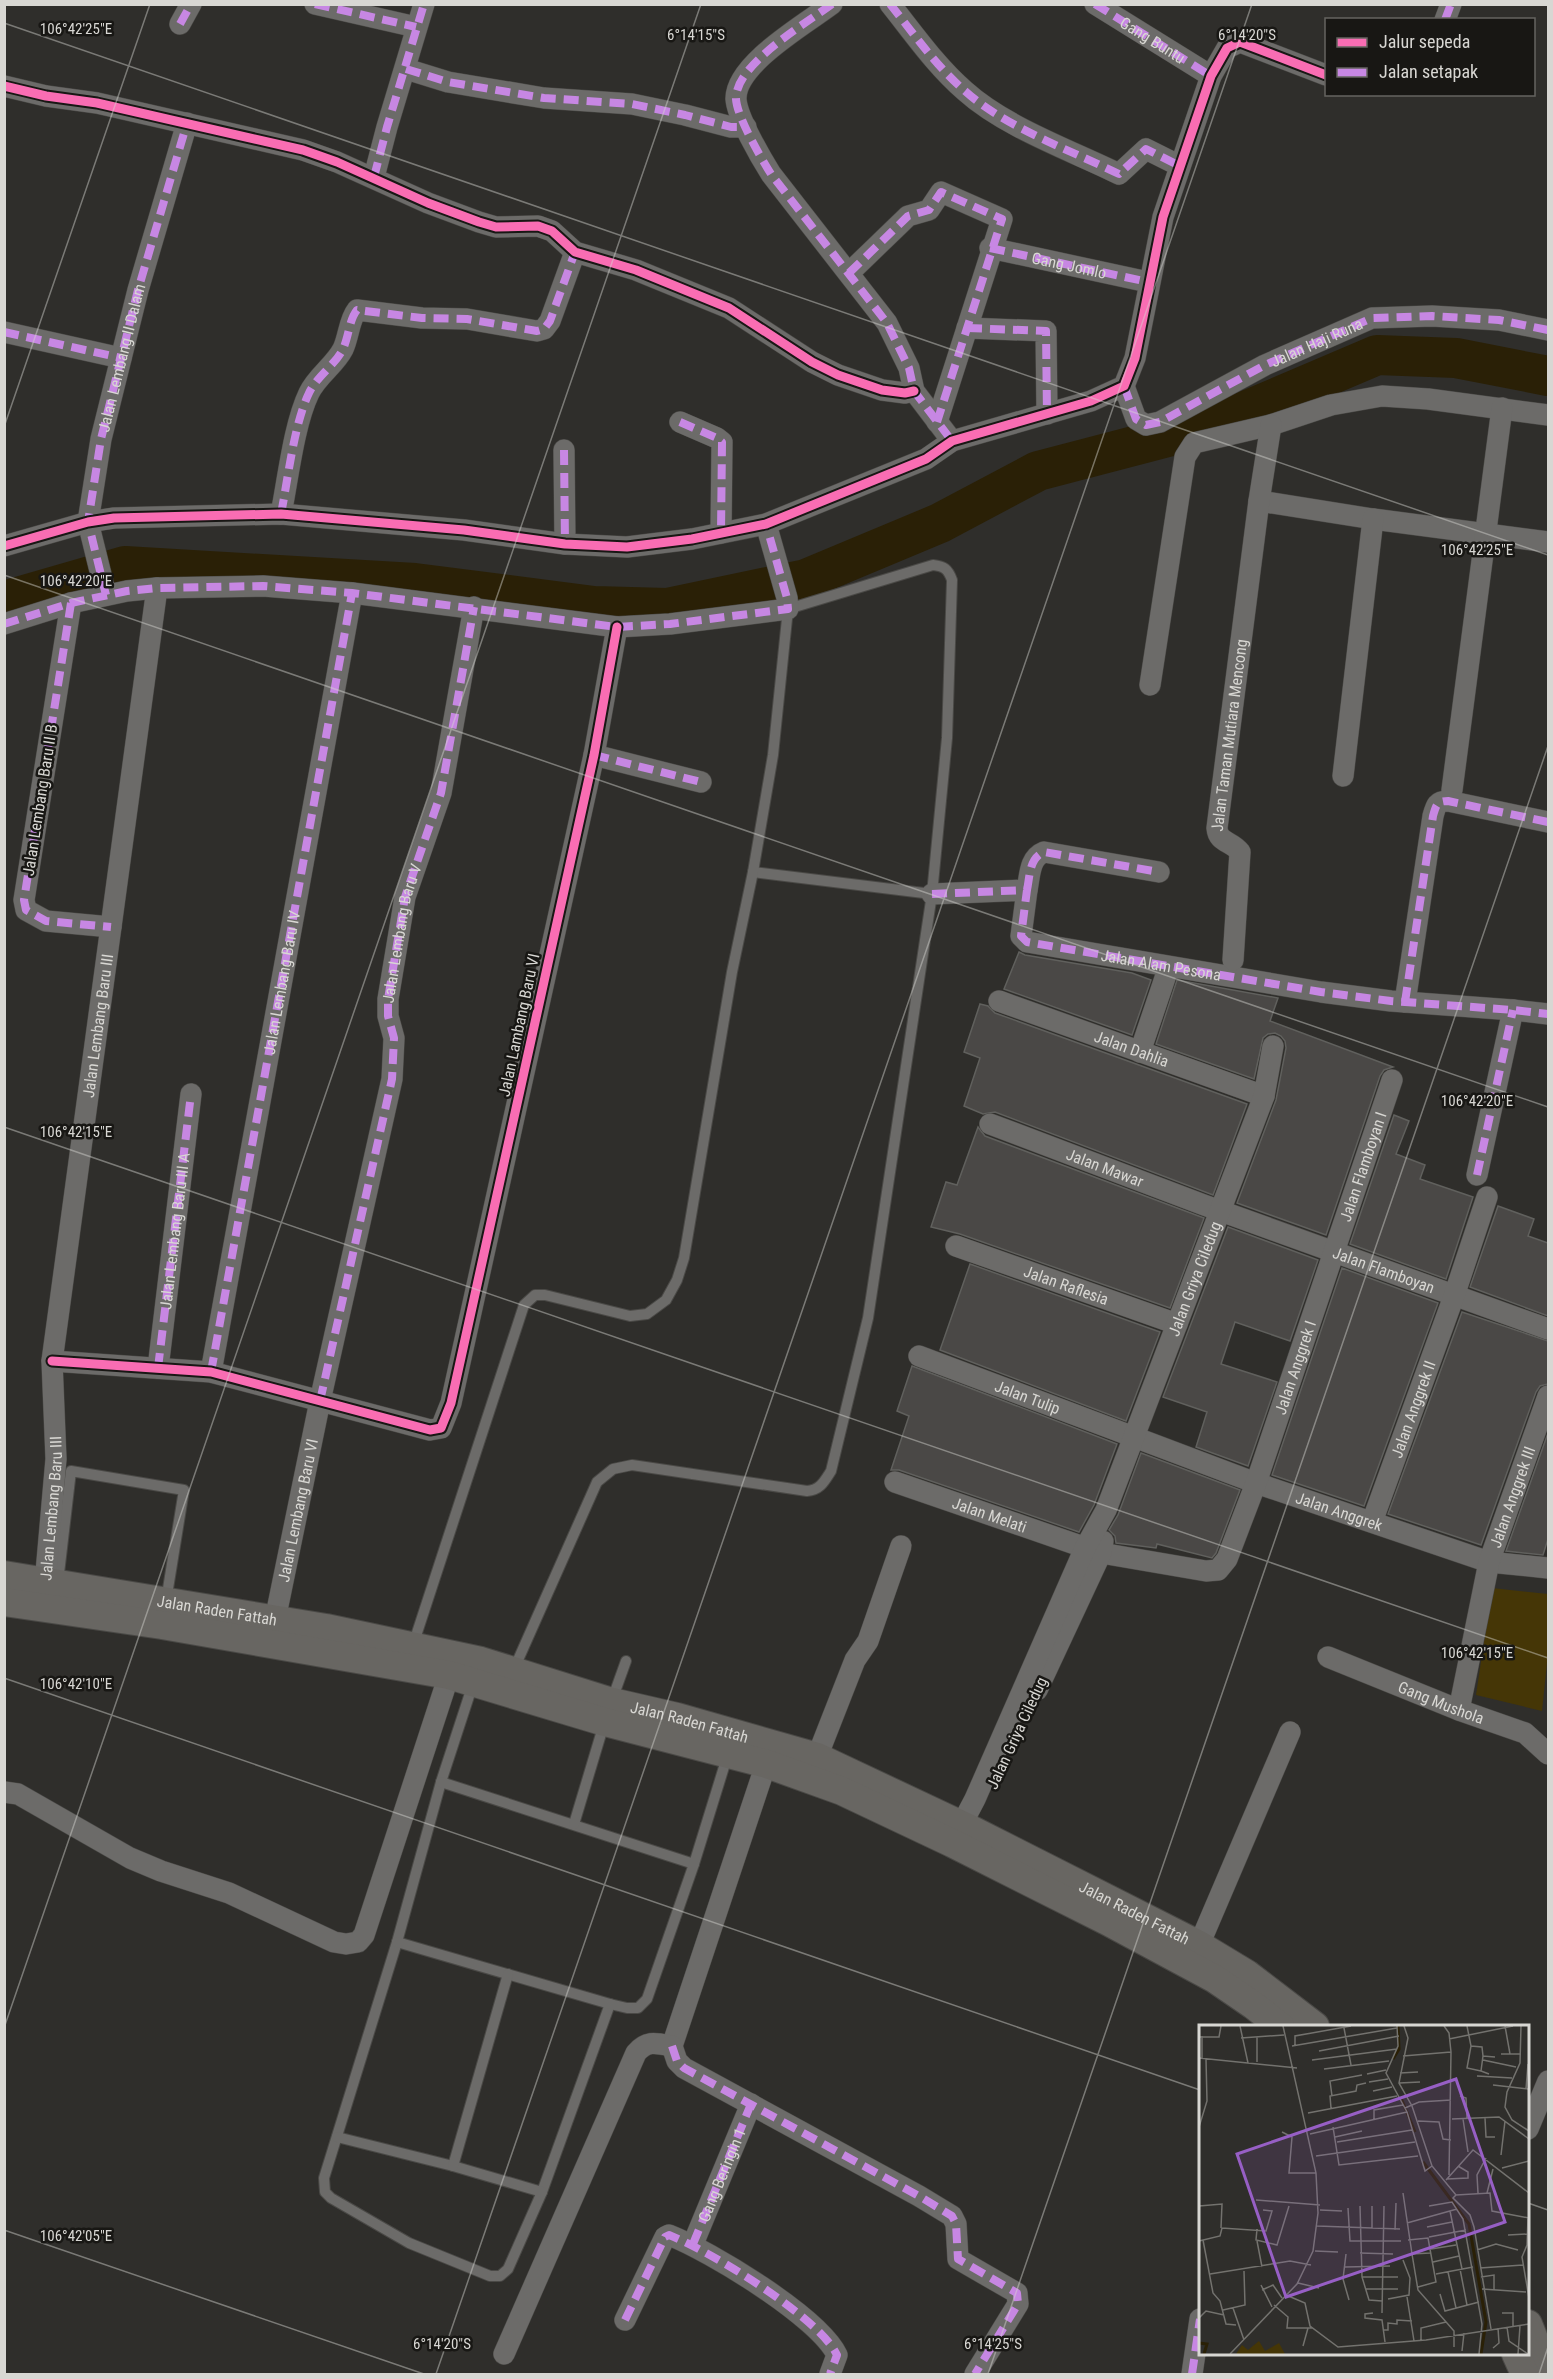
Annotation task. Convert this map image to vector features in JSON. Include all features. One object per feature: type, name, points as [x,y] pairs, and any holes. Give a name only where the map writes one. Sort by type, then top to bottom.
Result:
[{"type":"main road","name":"Jalan Raden Fattah","points":[[4,1575],[52,1596],[164,1613],[409,1657]]},
{"type":"main road","name":"Jalan Raden Fattah","points":[[4,1602],[52,1596]]},
{"type":"main road","name":"Jalan Raden Fattah","points":[[164,1613],[275,1620],[468,1673],[509,1682],[608,1712],[728,1753],[817,1757],[1215,1979],[1279,2025]]},
{"type":"main road","name":"Jalan Raden Fattah","points":[[608,1712],[677,1717],[770,1755],[842,1791],[962,1836],[1199,1946],[1247,1974],[1314,2025]]},
{"type":"main road","points":[[1529,2331],[1542,2373]]},
{"type":"main road","points":[[1517,2355],[1542,2373]]},
{"type":"street","points":[[180,24],[191,4]]},
{"type":"street","points":[[315,4],[416,27]]},
{"type":"street","points":[[374,177],[424,4]]},
{"type":"street","points":[[832,4],[774,47],[744,75],[736,100],[757,152],[771,174],[887,323],[909,368],[914,391],[952,441]]},
{"type":"street","points":[[890,4],[936,62],[966,93],[1000,117],[1119,174],[1146,149],[1180,166]]},
{"type":"street","name":"Gang Buntu","points":[[1095,4],[1211,76]]},
{"type":"street","points":[[4,546],[90,530],[114,518],[281,514],[464,530],[566,544],[627,547],[692,539],[766,524],[926,459],[952,441],[1091,401],[1124,386],[1135,358],[1148,282],[1163,217],[1211,76],[1227,48],[1240,42],[1325,75]]},
{"type":"street","points":[[406,69],[459,84],[544,98],[632,104],[731,127],[746,127]]},
{"type":"street","points":[[4,86],[46,96],[97,103],[303,150],[374,177],[428,203],[496,227],[538,226],[552,231],[575,252],[636,270],[729,308],[812,362],[838,375],[882,390],[905,393],[914,391]]},
{"type":"street","name":"Jalan Lembang II Dalam","points":[[104,587],[90,530],[101,439],[138,290],[187,123]]},
{"type":"street","points":[[849,273],[908,216],[929,210],[941,192],[1002,219],[937,422]]},
{"type":"street","name":"Gang Jomlo","points":[[992,249],[1148,282]]},
{"type":"street","points":[[281,514],[306,400],[317,381],[342,351],[357,310],[422,318],[467,319],[537,331],[544,328],[550,321],[575,252]]},
{"type":"street","name":"Jalan Haji Runa","points":[[1124,386],[1136,419],[1146,425],[1160,422],[1265,365],[1372,318],[1432,315],[1499,320],[1548,330]]},
{"type":"street","points":[[968,328],[1046,331],[1047,414]]},
{"type":"street","points":[[4,332],[121,358]]},
{"type":"street","points":[[1150,685],[1185,457],[1188,449],[1199,441],[1271,425],[1331,405],[1382,396],[1428,399],[1548,415]]},
{"type":"street","points":[[1452,790],[1502,408]]},
{"type":"street","points":[[680,423],[707,433],[722,442],[721,533]]},
{"type":"street","name":"Jalan Taman Mutiara Mencong","points":[[1233,960],[1240,852],[1236,846],[1221,839],[1217,828],[1259,501],[1271,425]]},
{"type":"street","points":[[564,450],[566,544]]},
{"type":"street","points":[[1259,501],[1373,519],[1548,542]]},
{"type":"street","points":[[1343,776],[1373,519]]},
{"type":"street","points":[[4,624],[71,603],[104,587],[263,586],[352,593],[474,607],[617,627],[670,624],[787,604],[766,524]]},
{"type":"street","name":"Jalan Lembang Baru III","points":[[52,1596],[56,1459],[52,1361],[157,588]]},
{"type":"street","name":"Jalan Lembang Baru IV","points":[[211,1372],[352,593]]},
{"type":"street","name":"Jalan Lembang Baru II B","points":[[71,603],[24,900],[26,910],[46,921],[111,927]]},
{"type":"street","name":"Jalan Lembang Baru V","points":[[320,1401],[392,1079],[394,1038],[388,1016],[388,999],[405,897],[441,793],[474,607]]},
{"type":"street","name":"Jalan Lambang Baru VI","points":[[320,1401],[430,1430],[441,1428],[451,1403],[594,756],[617,627]]},
{"type":"street","points":[[594,756],[701,782]]},
{"type":"street","points":[[1406,1002],[1433,816],[1437,803],[1448,801],[1548,822]]},
{"type":"street","points":[[932,894],[1028,890],[1033,861],[1037,855],[1044,852],[1159,872]]},
{"type":"street","name":"Jalan Alam Pesona","points":[[1028,890],[1022,936],[1027,942],[1304,988],[1406,1002],[1548,1014]]},
{"type":"street","points":[[1140,1052],[1165,978]]},
{"type":"street","name":"Jalan Dahlia","points":[[999,1001],[1264,1096]]},
{"type":"street","points":[[1477,1175],[1513,1010]]},
{"type":"street","name":"Jalan Griya Ciledug","points":[[962,1836],[1093,1550],[1106,1510],[1264,1096],[1273,1046]]},
{"type":"street","name":"Jalan Flamboyan I","points":[[1334,1252],[1392,1080]]},
{"type":"street","name":"Jalan Lembang Baru III A","points":[[158,1368],[191,1094]]},
{"type":"street","name":"Jalan Mawar","points":[[990,1124],[1220,1211]]},
{"type":"street","name":"Jalan Anggrek II","points":[[1372,1522],[1455,1296],[1487,1197]]},
{"type":"street","name":"Jalan Flamboyan","points":[[1220,1211],[1548,1329]]},
{"type":"street","name":"Jalan Raflesia","points":[[956,1246],[1177,1324]]},
{"type":"street","name":"Jalan Anggrek I","points":[[1256,1483],[1334,1252]]},
{"type":"street","name":"Jalan Tulip","points":[[919,1356],[1134,1436]]},
{"type":"street","points":[[52,1361],[211,1372],[320,1401]]},
{"type":"street","name":"Jalan Anggrek III","points":[[1489,1562],[1548,1396]]},
{"type":"street","name":"Jalan Lembang Baru VI","points":[[275,1620],[320,1401]]},
{"type":"street","name":"Jalan Anggrek","points":[[1134,1436],[1256,1483],[1489,1562],[1548,1568]]},
{"type":"street","name":"Jalan Melati","points":[[895,1482],[1093,1550]]},
{"type":"street","points":[[1093,1550],[1206,1571],[1218,1570],[1227,1559],[1256,1483]]},
{"type":"street","points":[[817,1757],[855,1660],[868,1641],[901,1546]]},
{"type":"street","points":[[1459,1710],[1489,1562]]},
{"type":"street","name":"Gang Mushola","points":[[1328,1657],[1459,1710],[1525,1733],[1548,1754]]},
{"type":"street","points":[[4,1792],[18,1794],[130,1858],[161,1871],[229,1893],[334,1942],[346,1944],[358,1942],[364,1935],[468,1673]]},
{"type":"street","points":[[1199,1946],[1290,1732]]},
{"type":"street","points":[[770,1755],[672,2046],[677,2061],[684,2068],[946,2211],[956,2224],[958,2259],[962,2264],[1017,2293],[1018,2304],[975,2374]]},
{"type":"street","points":[[504,2354],[636,2054],[643,2045],[652,2042],[672,2046]]},
{"type":"street","points":[[1529,2125],[1548,2082]]},
{"type":"street","name":"Gang Beringin 1","points":[[693,2244],[751,2104]]},
{"type":"street","points":[[625,2320],[667,2235],[693,2244],[767,2291],[818,2330],[832,2344],[837,2355],[830,2374]]},
{"type":"street","points":[[1192,2374],[1199,2326]]},
{"type":"lane","points":[[409,1657],[524,1305],[535,1295],[545,1295],[630,1316],[647,1314],[666,1300],[677,1280],[684,1258],[732,972],[753,872],[773,755],[787,604],[933,565],[941,566],[948,571],[952,580],[947,738],[932,894],[868,1318],[831,1471],[816,1490],[807,1491],[633,1465],[613,1469],[597,1482],[509,1682]]},
{"type":"lane","points":[[753,872],[932,894]]},
{"type":"lane","points":[[52,1596],[72,1471],[184,1490],[164,1613]]},
{"type":"lane","points":[[574,1824],[626,1661]]},
{"type":"lane","points":[[468,1673],[397,1942],[324,2178],[325,2192],[331,2198],[409,2243],[490,2276],[500,2276],[508,2269],[542,2192],[610,2004]]},
{"type":"lane","points":[[397,1942],[610,2004],[638,2008],[646,1999],[694,1864],[728,1753]]},
{"type":"lane","points":[[441,1782],[694,1864]]},
{"type":"lane","points":[[453,2166],[508,1974]]},
{"type":"lane","points":[[337,2137],[453,2166],[542,2192]]},
{"type":"shaded area","points":[[1492,1588],[1548,1594],[1548,1653],[1542,1711],[1476,1695]]},
{"type":"building","points":[[1019,952],[1025,955],[1132,973],[1151,980],[1132,1035],[1004,989]]},
{"type":"building","points":[[1177,980],[1278,998],[1270,1021],[1393,1067],[1384,1070],[1380,1076],[1326,1235],[1237,1203],[1276,1100],[1286,1048],[1285,1041],[1275,1033],[1263,1038],[1254,1079],[1156,1044]]},
{"type":"building","points":[[980,1004],[988,1006],[995,1013],[1247,1104],[1213,1195],[995,1112],[983,1114],[964,1106],[980,1058],[964,1052]]},
{"type":"building","points":[[1394,1115],[1409,1121],[1396,1154],[1425,1165],[1420,1179],[1473,1197],[1446,1279],[1350,1244]]},
{"type":"building","points":[[978,1127],[985,1136],[1204,1218],[1170,1308],[960,1234],[931,1227],[946,1182],[957,1185]]},
{"type":"building","points":[[1498,1206],[1534,1219],[1528,1236],[1548,1243],[1548,1316],[1470,1287]]},
{"type":"building","points":[[1228,1227],[1318,1260],[1290,1341],[1235,1322],[1221,1364],[1277,1382],[1248,1466],[1196,1447],[1207,1412],[1163,1397]]},
{"type":"building","points":[[970,1264],[1160,1332],[1126,1421],[940,1350]]},
{"type":"building","points":[[1342,1268],[1438,1303],[1364,1506],[1272,1475]]},
{"type":"building","points":[[1462,1312],[1548,1341],[1548,1384],[1540,1386],[1536,1392],[1481,1545],[1388,1514]]},
{"type":"building","points":[[912,1366],[1117,1444],[1094,1505],[1079,1532],[899,1470],[891,1470],[909,1416],[897,1411]]},
{"type":"building","points":[[1548,1433],[1548,1539],[1543,1555],[1506,1551]]},
{"type":"building","points":[[1141,1453],[1240,1490],[1212,1558],[1157,1544],[1156,1548],[1116,1543],[1115,1536],[1109,1530],[1118,1515]]},
{"type":"waterway","points":[[4,601],[125,566],[415,583],[594,606],[667,608],[806,579],[940,523],[1038,471],[1210,426],[1377,355],[1456,358],[1548,376]]},
{"type":"marked path","points":[[180,24],[191,4]]},
{"type":"marked path","points":[[315,4],[416,27]]},
{"type":"marked path","points":[[374,177],[424,4]]},
{"type":"marked path","points":[[832,4],[790,33],[747,72],[739,86],[737,107],[750,137],[771,174],[887,323],[909,368],[914,391],[952,441]]},
{"type":"marked path","points":[[890,4],[954,81],[981,104],[1018,127],[1119,174],[1146,149],[1180,166]]},
{"type":"marked path","points":[[1095,4],[1211,76]]},
{"type":"marked path","points":[[1446,18],[1451,4]]},
{"type":"marked path","points":[[406,69],[448,82],[544,98],[632,104],[731,127],[746,127]]},
{"type":"marked path","points":[[106,595],[88,522],[101,439],[138,290],[187,123]]},
{"type":"marked path","points":[[849,273],[908,216],[929,210],[941,192],[1002,219],[937,422]]},
{"type":"marked path","points":[[990,248],[1148,282]]},
{"type":"marked path","points":[[281,514],[295,436],[304,406],[312,387],[343,349],[352,318],[357,310],[422,318],[467,319],[537,331],[544,329],[550,321],[575,252]]},
{"type":"marked path","points":[[1124,386],[1136,419],[1146,425],[1160,422],[1265,365],[1372,318],[1432,316],[1499,320],[1548,330]]},
{"type":"marked path","points":[[967,328],[1046,331],[1047,414]]},
{"type":"marked path","points":[[4,332],[121,358]]},
{"type":"marked path","points":[[680,422],[722,442],[721,533]]},
{"type":"marked path","points":[[564,450],[565,544]]},
{"type":"marked path","points":[[4,624],[71,603],[127,591],[157,588],[263,586],[352,593],[617,627],[670,624],[788,609],[766,524]]},
{"type":"marked path","points":[[211,1372],[352,593]]},
{"type":"marked path","points":[[71,603],[24,900],[26,910],[46,921],[111,927]]},
{"type":"marked path","points":[[320,1401],[392,1079],[394,1038],[388,1016],[388,999],[405,897],[441,793],[474,607]]},
{"type":"marked path","points":[[594,755],[701,782]]},
{"type":"marked path","points":[[1405,1002],[1433,816],[1438,804],[1448,801],[1548,822]]},
{"type":"marked path","points":[[1027,890],[1035,858],[1044,852],[1159,872]]},
{"type":"marked path","points":[[932,894],[1027,890],[1021,936],[1027,942],[1321,992],[1391,1001],[1548,1014]]},
{"type":"marked path","points":[[1477,1175],[1513,1010]]},
{"type":"marked path","points":[[158,1368],[191,1094]]},
{"type":"marked path","points":[[672,2046],[677,2061],[684,2068],[952,2216],[956,2224],[958,2259],[1017,2293],[1018,2304],[975,2374]]},
{"type":"marked path","points":[[693,2244],[751,2104]]},
{"type":"marked path","points":[[625,2320],[665,2237],[669,2235],[735,2270],[809,2322],[837,2355],[830,2374]]},
{"type":"marked path","points":[[1192,2374],[1199,2326]]},
{"type":"cycle path","points":[[4,546],[88,522],[114,518],[281,514],[464,530],[565,544],[627,547],[692,539],[766,524],[926,459],[952,441],[1091,401],[1124,386],[1135,358],[1163,217],[1211,76],[1227,48],[1240,42],[1325,75]]},
{"type":"cycle path","points":[[4,86],[46,96],[97,103],[303,150],[479,222],[496,227],[538,226],[552,231],[575,252],[636,270],[729,308],[812,362],[838,375],[882,390],[905,393],[914,391]]},
{"type":"cycle path","points":[[52,1361],[211,1372],[430,1430],[441,1428],[451,1403],[594,755],[617,627]]}]
